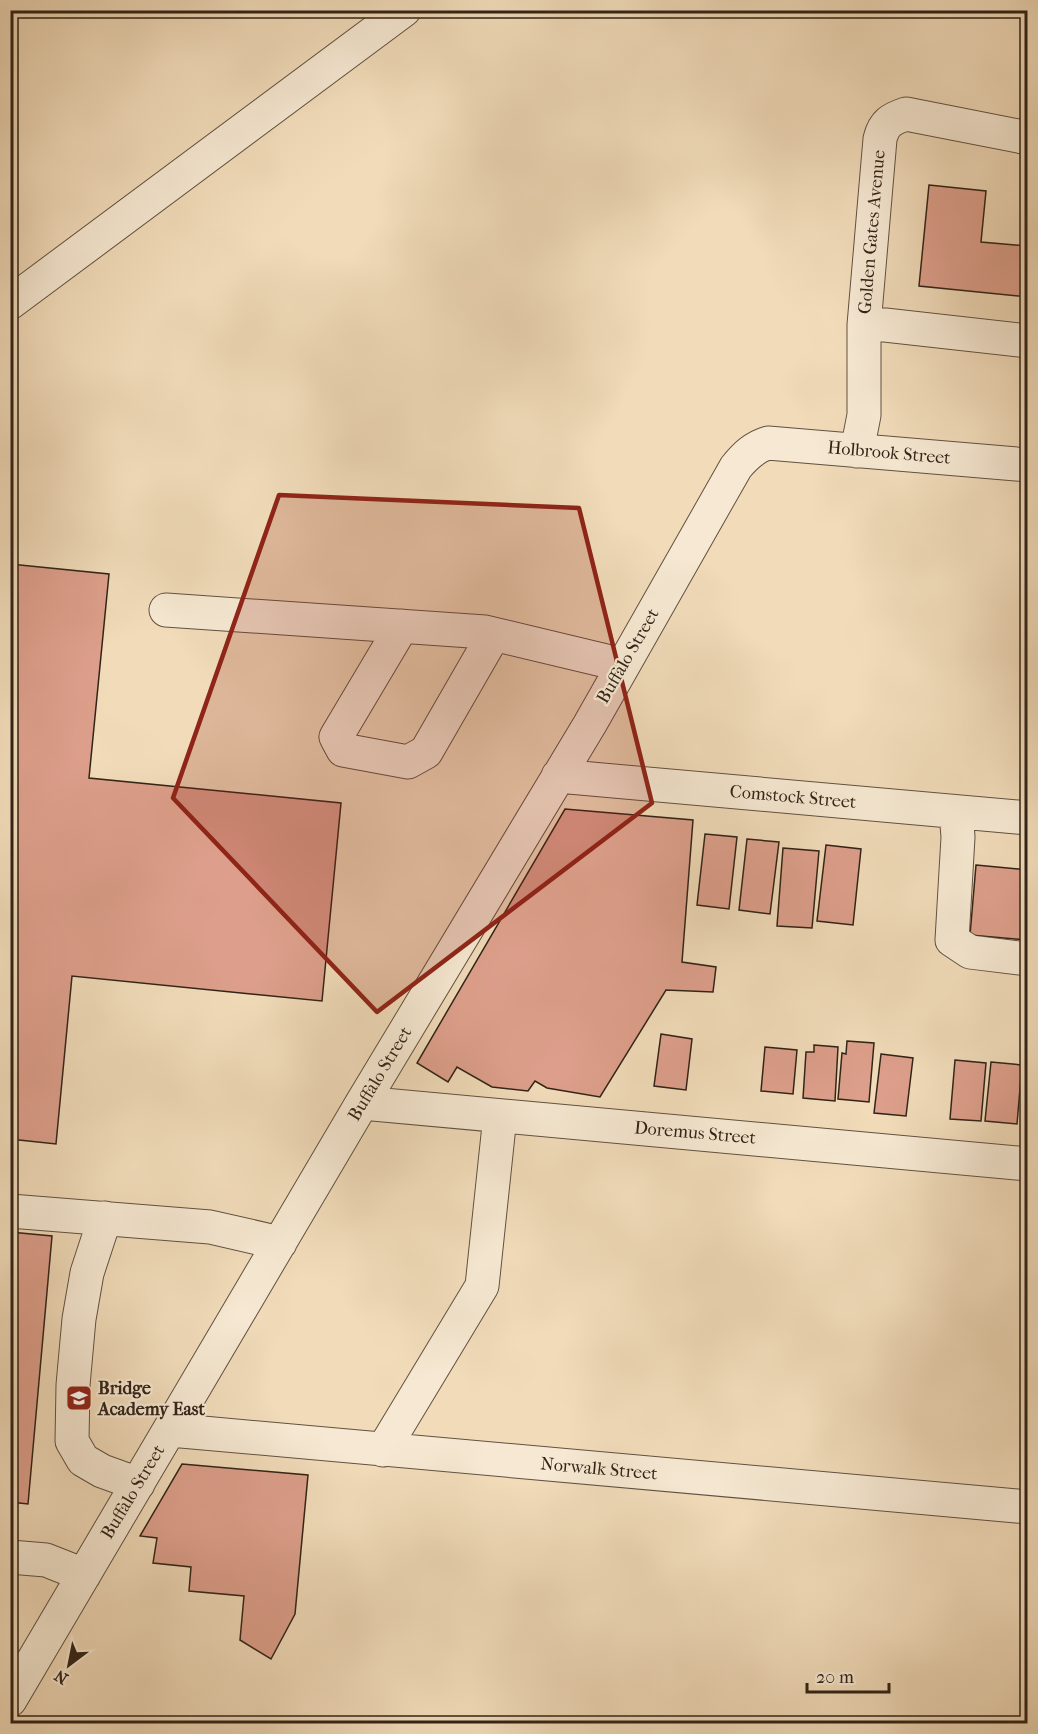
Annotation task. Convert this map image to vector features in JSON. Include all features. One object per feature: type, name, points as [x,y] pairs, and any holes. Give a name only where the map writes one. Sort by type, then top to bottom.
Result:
[{"type":"street","points":[[10,303],[404,10]]},
{"type":"street","name":"Golden Gates Avenue","points":[[1028,138],[906,114],[890,119],[882,129],[880,139],[864,325],[1028,341]]},
{"type":"street","points":[[857,451],[864,415],[864,325]]},
{"type":"street","name":"Holbrook Street","points":[[752,451],[768,443],[1028,465]]},
{"type":"street","name":"Buffalo Street","points":[[10,1700],[558,776],[736,467],[752,451]]},
{"type":"street","points":[[166,610],[494,634],[623,665]]},
{"type":"street","points":[[402,626],[336,737],[343,750],[408,762],[426,752],[494,634]]},
{"type":"street","name":"Comstock Street","points":[[558,776],[1028,818]]},
{"type":"street","points":[[956,812],[958,837],[952,940],[970,952],[1028,959]]},
{"type":"street","name":"Doremus Street","points":[[362,1103],[1028,1164]]},
{"type":"street","points":[[383,1450],[482,1286],[500,1116]]},
{"type":"street","points":[[10,1211],[210,1227],[280,1243]]},
{"type":"street","points":[[105,1218],[87,1274],[79,1319],[73,1385],[72,1441],[83,1460],[102,1471],[138,1484]]},
{"type":"street","name":"Norwalk Street","points":[[170,1430],[1028,1507]]},
{"type":"street","points":[[10,1557],[45,1560],[84,1575]]},
{"type":"highlighted area","points":[[279,495],[579,508],[652,803],[377,1012],[173,798]]},
{"type":"building","points":[[929,185],[986,191],[981,242],[1028,246],[1028,297],[919,286]]},
{"type":"building","points":[[10,564],[109,574],[89,778],[341,803],[322,1001],[72,976],[56,1144],[10,1139]]},
{"type":"building","points":[[565,809],[693,820],[682,962],[716,967],[713,992],[666,990],[600,1097],[547,1088],[535,1081],[528,1091],[492,1087],[457,1067],[448,1082],[417,1063]]},
{"type":"building","points":[[705,834],[737,837],[729,909],[697,905]]},
{"type":"building","points":[[747,839],[779,842],[770,914],[739,910]]},
{"type":"building","points":[[826,845],[861,849],[853,925],[817,921]]},
{"type":"building","points":[[783,848],[819,851],[812,928],[777,926]]},
{"type":"building","points":[[976,865],[1028,870],[1028,940],[970,935]]},
{"type":"building","points":[[661,1034],[692,1039],[686,1090],[654,1086]]},
{"type":"building","points":[[847,1041],[874,1043],[869,1102],[838,1099],[842,1053],[846,1054]]},
{"type":"building","points":[[814,1045],[838,1047],[835,1101],[803,1098],[806,1052],[814,1052]]},
{"type":"building","points":[[765,1047],[797,1050],[793,1094],[761,1091]]},
{"type":"building","points":[[881,1054],[913,1058],[906,1116],[874,1113]]},
{"type":"building","points":[[955,1060],[986,1063],[981,1121],[950,1119]]},
{"type":"building","points":[[991,1062],[1022,1065],[1017,1124],[985,1121]]},
{"type":"building","points":[[1028,1077],[1028,1125],[1022,1125]]},
{"type":"building","points":[[10,1232],[52,1236],[28,1504],[10,1502]]},
{"type":"building","points":[[182,1464],[308,1475],[295,1614],[271,1659],[240,1640],[244,1596],[189,1591],[191,1567],[153,1563],[157,1538],[140,1536]]},
{"type":"place","name":"Bridge Academy East","points":[[79,1398]]}]
